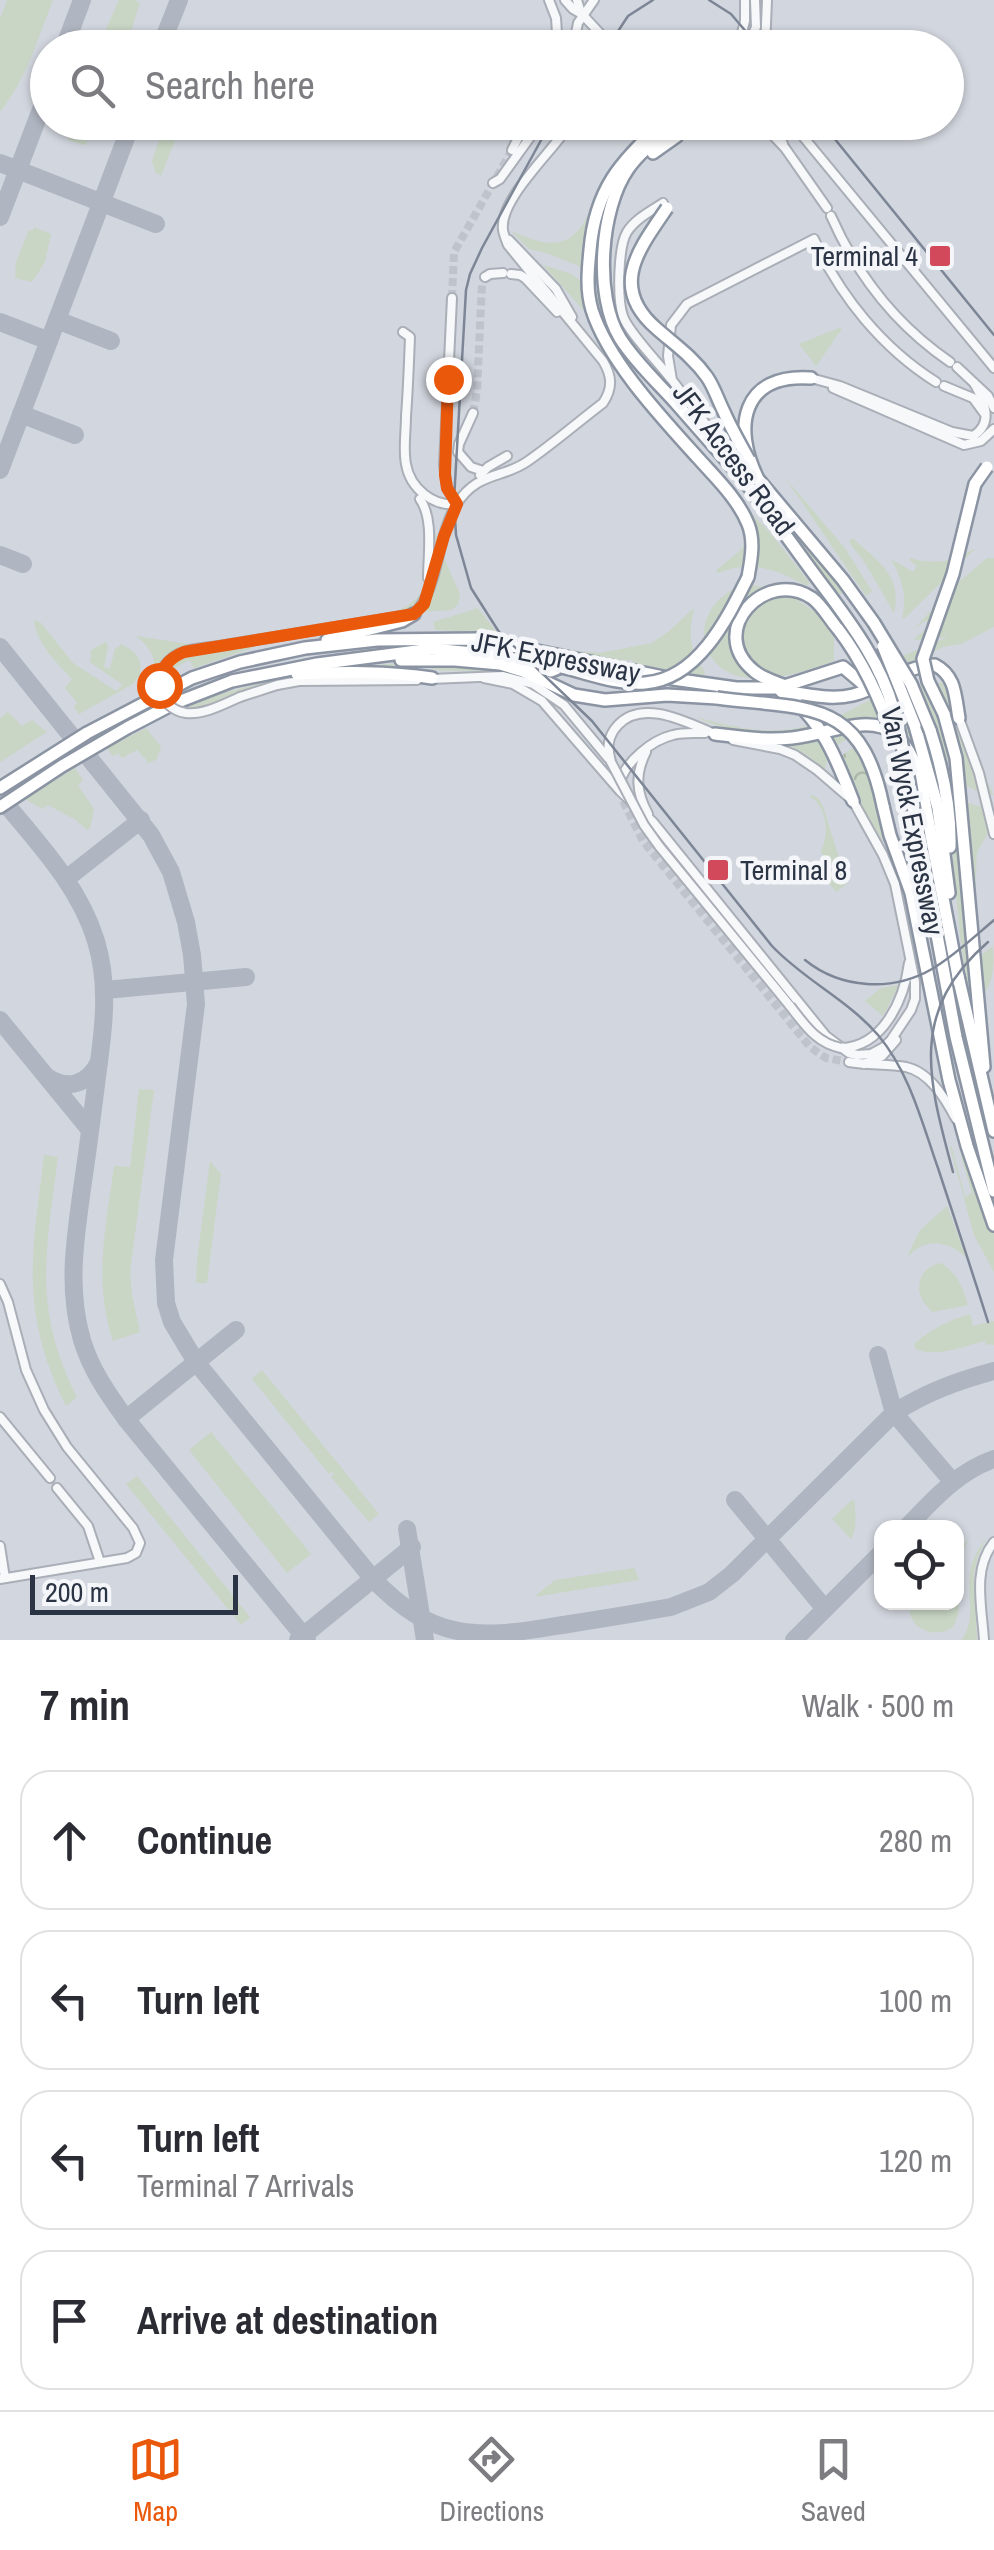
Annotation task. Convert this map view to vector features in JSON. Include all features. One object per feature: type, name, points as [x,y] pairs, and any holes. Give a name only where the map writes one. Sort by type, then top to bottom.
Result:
[{"type":"highway","name":"JFK Expressway","points":[[0,807],[162,709],[209,689],[258,675],[432,650],[480,649],[511,653],[556,669],[643,683],[659,680],[698,657],[733,608],[748,577],[750,527],[723,485],[637,387],[599,328],[587,281],[596,211],[607,185],[644,140]]},
{"type":"highway","name":"Van Wyck Expressway","points":[[666,140],[630,178],[616,206],[606,238],[604,276],[608,310],[617,334],[631,354],[742,479],[865,645],[880,675],[894,708],[956,1037],[994,1191]]},
{"type":"highway","name":"Van Wyck Expressway","points":[[665,205],[639,248],[633,266],[631,286],[637,308],[708,378],[758,479],[874,623],[916,726],[938,808],[960,982],[994,1131]]},
{"type":"highway","points":[[748,460],[744,424],[750,404],[762,390],[778,381],[811,378]]},
{"type":"highway","points":[[988,1106],[956,758],[923,659],[953,574],[976,484],[980,474],[994,461]]},
{"type":"highway","points":[[853,801],[835,755],[808,714],[745,662],[736,640],[738,621],[748,606],[765,594],[787,592],[812,598],[845,638],[886,715],[907,776]]},
{"type":"highway","points":[[289,650],[402,621],[414,614]]},
{"type":"highway","points":[[874,623],[906,674],[930,730],[947,805],[947,871]]},
{"type":"highway","name":"JFK Expressway","points":[[0,788],[87,733],[172,687],[227,665],[289,650],[377,640],[478,639],[736,688],[778,689],[843,667],[869,689]]},
{"type":"highway","points":[[317,664],[486,662],[511,666],[588,698],[616,700],[667,694],[800,706],[836,722],[852,735],[866,753],[878,780],[890,835],[911,893],[940,1041],[963,1132],[994,1225]]},
{"type":"highway","points":[[778,689],[832,698],[858,694],[913,668],[935,666],[952,680],[959,718]]},
{"type":"highway","points":[[258,675],[366,673],[432,678]]},
{"type":"highway","points":[[714,734],[780,739],[863,724],[882,727],[900,738],[920,777],[960,982]]},
{"type":"street","points":[[549,0],[557,30]]},
{"type":"street","points":[[566,0],[596,30]]},
{"type":"street","points":[[578,0],[582,15]]},
{"type":"street","points":[[576,30],[594,0]]},
{"type":"street","points":[[754,30],[757,1]]},
{"type":"street","points":[[742,30],[757,1]]},
{"type":"street","points":[[757,1],[762,30]]},
{"type":"street","points":[[512,150],[517,140]]},
{"type":"street","points":[[493,182],[500,179],[528,140]]},
{"type":"street","points":[[472,487],[524,464],[603,403],[609,394],[608,368],[508,245],[502,227],[538,160],[559,140]]},
{"type":"street","points":[[779,140],[785,148]]},
{"type":"street","points":[[779,140],[829,212],[853,260],[880,298],[912,332],[974,382],[994,408]]},
{"type":"street","points":[[805,140],[994,368]]},
{"type":"street","points":[[665,205],[634,222],[624,235],[620,298],[623,318],[672,380]]},
{"type":"street","name":"JFK Access Road","points":[[825,589],[811,562],[672,380],[668,356],[671,325],[688,304],[814,238],[836,282],[866,321],[892,348],[940,384],[978,402],[989,428]]},
{"type":"street","points":[[485,278],[490,274],[522,276],[576,326]]},
{"type":"street","points":[[452,298],[444,465],[447,488],[457,504]]},
{"type":"street","points":[[402,332],[410,337],[405,459],[408,471],[422,493],[438,504],[457,504]]},
{"type":"street","points":[[811,378],[964,445],[981,441],[989,428],[984,400],[974,382]]},
{"type":"street","points":[[473,413],[458,452],[471,467],[483,472]]},
{"type":"street","points":[[508,456],[483,472],[457,504],[424,604],[414,614],[184,652],[171,659],[160,676],[161,693],[170,706],[188,713],[299,681],[404,682],[503,676],[534,684],[558,700],[611,762]]},
{"type":"street","points":[[420,500],[428,520],[428,590]]},
{"type":"street","points":[[484,678],[514,684],[542,701],[622,793],[653,822],[836,1046],[854,1055],[871,1054],[884,1047],[905,1023]]},
{"type":"street","points":[[863,1064],[888,1052],[916,993],[910,954],[893,878],[853,801],[790,752],[740,743],[645,712],[616,727],[608,743],[622,793],[650,835],[820,1041],[849,1048],[868,1042],[900,998],[910,954]]},
{"type":"street","points":[[959,718],[979,773],[994,834]]},
{"type":"street","points":[[622,793],[620,780],[625,769],[658,741],[674,734],[714,734]]},
{"type":"street","points":[[648,748],[638,769],[638,780],[641,799],[653,822]]},
{"type":"street","points":[[849,1062],[906,1068],[920,1074],[940,1093],[963,1132]]},
{"type":"street","points":[[0,1284],[22,1360],[44,1410],[67,1446],[136,1532],[140,1543],[136,1553],[127,1558],[3,1579],[0,1546]]},
{"type":"street","points":[[0,1417],[50,1478]]},
{"type":"street","points":[[57,1488],[88,1526],[100,1562]]},
{"type":"street","points":[[984,1640],[980,1571],[994,1542]]},
{"type":"street","points":[[982,1618],[994,1640]]},
{"type":"shaded area","points":[[0,0],[994,0],[994,1640],[0,1640]]},
{"type":"green space","points":[[7,0],[53,0],[41,30],[30,30],[30,58],[0,112],[0,19]]},
{"type":"green space","points":[[119,0],[140,3],[131,30],[106,30]]},
{"type":"green space","points":[[159,140],[175,140],[161,176],[155,172],[152,161]]},
{"type":"green space","points":[[587,217],[586,269],[529,249],[511,231],[552,243],[571,237]]},
{"type":"green space","points":[[34,227],[51,234],[45,262],[32,282],[15,278],[16,262],[29,230]]},
{"type":"green space","points":[[543,265],[571,274],[599,294],[594,322]]},
{"type":"green space","points":[[841,330],[816,366],[799,344]]},
{"type":"green space","points":[[642,345],[843,592],[837,596],[639,347]]},
{"type":"green space","points":[[786,479],[844,547],[872,591],[866,596]]},
{"type":"green space","points":[[428,510],[460,594],[458,605],[451,610],[389,614],[406,606],[426,585],[432,558]]},
{"type":"green space","points":[[749,512],[810,583],[806,586],[774,571],[753,567],[718,573],[716,570],[743,547]]},
{"type":"green space","points":[[852,538],[886,570],[895,589],[894,613],[849,542]]},
{"type":"green space","points":[[976,548],[902,619],[903,588],[891,559],[913,572],[917,566],[911,558],[945,561]]},
{"type":"green space","points":[[987,558],[994,558],[994,627],[961,644],[896,666],[876,680],[874,677],[900,657],[948,637],[916,640],[930,626],[926,620],[914,629]]},
{"type":"green space","points":[[749,585],[786,594],[816,613],[834,631],[834,661],[795,673],[751,678],[726,671],[713,660],[704,634],[712,608],[734,589]]},
{"type":"green space","points":[[478,608],[497,633],[435,630],[433,622]]},
{"type":"green space","points":[[694,608],[691,641],[704,676],[632,660],[553,649],[600,653],[652,643]]},
{"type":"green space","points":[[34,620],[41,623],[73,663],[116,691],[123,685],[90,662],[91,650],[106,642],[104,667],[110,669],[115,648],[125,646],[139,659],[140,675],[133,684],[79,714],[74,707],[77,703],[65,688],[72,679],[43,645]]},
{"type":"green space","points":[[260,635],[220,642],[220,648],[253,648],[194,668],[189,660],[175,668],[178,677],[141,695],[152,682],[154,661],[147,646],[136,636],[189,644]]},
{"type":"green space","points":[[414,662],[498,665],[539,680],[506,671],[444,671],[414,665],[414,670],[349,667]]},
{"type":"green space","points":[[277,679],[240,693],[242,700],[207,714],[172,713],[223,693]]},
{"type":"green space","points":[[948,682],[955,723],[994,795],[980,792],[959,779],[946,758],[933,720],[912,727],[924,768],[905,734],[880,721],[855,720],[802,731],[761,733],[721,727],[696,717],[735,727],[787,730],[823,722],[893,690]]},
{"type":"green space","points":[[8,712],[22,726],[32,720],[47,732],[0,762],[0,718]]},
{"type":"green space","points":[[146,728],[161,747],[157,759],[149,763],[137,750],[122,758],[118,753],[113,756],[107,748]]},
{"type":"green space","points":[[844,732],[851,738],[833,750],[825,770],[785,745]]},
{"type":"green space","points":[[858,747],[880,811],[886,845],[836,777],[842,755]]},
{"type":"green space","points":[[75,768],[83,780],[78,785],[94,809],[87,830],[48,805],[42,809],[25,799]]},
{"type":"green space","points":[[946,784],[967,802],[994,808],[994,822],[977,852],[975,898],[965,899],[972,1010],[960,937]]},
{"type":"green space","points":[[809,796],[823,806],[847,884],[836,892],[824,877],[834,869],[821,852],[825,821],[820,806]]},
{"type":"green space","points":[[993,946],[991,978],[983,995],[979,957]]},
{"type":"green space","points":[[899,985],[883,1016],[865,1001],[881,988]]},
{"type":"green space","points":[[139,1089],[154,1090],[130,1272],[140,1332],[113,1341],[102,1275],[105,1232],[114,1166],[130,1167]]},
{"type":"green space","points":[[959,1136],[994,1233],[994,1272],[974,1235],[950,1147],[965,1197],[972,1193]]},
{"type":"green space","points":[[44,1155],[58,1157],[46,1279],[53,1335],[77,1397],[66,1406],[51,1372],[35,1311],[33,1253]]},
{"type":"green space","points":[[210,1161],[221,1174],[207,1283],[196,1283],[197,1260]]},
{"type":"green space","points":[[947,1206],[966,1257],[935,1243],[920,1247],[906,1259],[920,1230]]},
{"type":"green space","points":[[940,1263],[958,1281],[968,1305],[933,1312],[926,1306],[920,1292],[921,1277]]},
{"type":"green space","points":[[970,1314],[973,1326],[994,1321],[994,1345],[985,1341],[942,1352],[916,1349],[914,1344],[927,1334]]},
{"type":"green space","points":[[262,1370],[379,1514],[369,1522],[331,1477],[334,1474],[329,1474],[252,1379]]},
{"type":"green space","points":[[211,1432],[311,1554],[287,1573],[189,1450]]},
{"type":"green space","points":[[137,1476],[250,1617],[241,1625],[126,1484]]},
{"type":"green space","points":[[852,1500],[856,1520],[851,1539],[832,1519]]},
{"type":"green space","points":[[986,1539],[974,1575],[977,1640],[961,1640],[969,1623],[972,1564]]},
{"type":"green space","points":[[634,1568],[639,1580],[534,1597],[555,1580]]},
{"type":"green space","points":[[958,1610],[953,1627],[938,1632],[923,1630],[912,1620],[910,1612]]},
{"type":"taxiway","points":[[71,30],[82,0]]},
{"type":"taxiway","points":[[167,30],[179,0]]},
{"type":"taxiway","points":[[0,217],[30,138]]},
{"type":"taxiway","points":[[0,470],[125,140]]},
{"type":"taxiway","points":[[0,163],[156,224]]},
{"type":"taxiway","points":[[57,320],[111,341]]},
{"type":"taxiway","points":[[0,322],[49,341]]},
{"type":"taxiway","points":[[21,414],[75,435]]},
{"type":"taxiway","points":[[0,555],[23,564]]},
{"type":"taxiway","points":[[0,647],[151,835],[171,872],[186,922],[196,1004],[164,1260],[166,1303],[172,1322],[196,1362],[373,1579],[394,1599],[435,1624],[478,1633],[527,1631],[671,1607],[709,1592],[732,1574],[894,1413],[942,1388],[994,1371]]},
{"type":"taxiway","points":[[0,797],[56,865],[79,901],[96,941],[103,973],[102,1037],[74,1264],[77,1321],[86,1351],[126,1419],[307,1640]]},
{"type":"taxiway","points":[[66,879],[141,820]]},
{"type":"taxiway","points":[[105,990],[246,977]]},
{"type":"taxiway","points":[[0,1020],[90,1130]]},
{"type":"taxiway","points":[[47,1077],[62,1084],[77,1083],[89,1076],[99,1062]]},
{"type":"taxiway","points":[[126,1419],[236,1330]]},
{"type":"taxiway","points":[[878,1355],[894,1413],[952,1481]]},
{"type":"taxiway","points":[[914,1520],[957,1479],[994,1459]]},
{"type":"taxiway","points":[[735,1500],[825,1609]]},
{"type":"taxiway","points":[[407,1529],[425,1640]]},
{"type":"taxiway","points":[[298,1640],[412,1547]]},
{"type":"taxiway","points":[[794,1640],[874,1560]]},
{"type":"tunnel","points":[[452,298],[454,252],[512,150]]},
{"type":"tunnel","points":[[473,413],[485,277]]},
{"type":"tunnel","points":[[623,801],[643,841],[810,1047],[826,1058],[849,1062]]},
{"type":"tram line","points":[[619,30],[628,16],[653,0]]},
{"type":"tram line","points":[[709,0],[731,14],[745,30]]},
{"type":"tram line","points":[[541,140],[482,248],[466,290],[454,500],[456,535],[471,588],[499,632],[592,721],[772,946],[853,1011],[889,1050],[920,1116],[988,1322]]},
{"type":"tram line","points":[[836,140],[994,335]]},
{"type":"tram line","points":[[805,960],[850,982],[900,981],[940,964],[994,920]]},
{"type":"tram line","points":[[953,1172],[932,1078],[935,1022],[945,995],[962,968],[988,942]]},
{"type":"place","name":"Terminal 4","points":[[940,256]]},
{"type":"place","name":"Terminal 8","points":[[718,870]]},
{"type":"route","points":[[159,685],[168,662],[184,652],[414,614],[424,604],[457,504],[447,488],[445,475],[448,379]]}]
